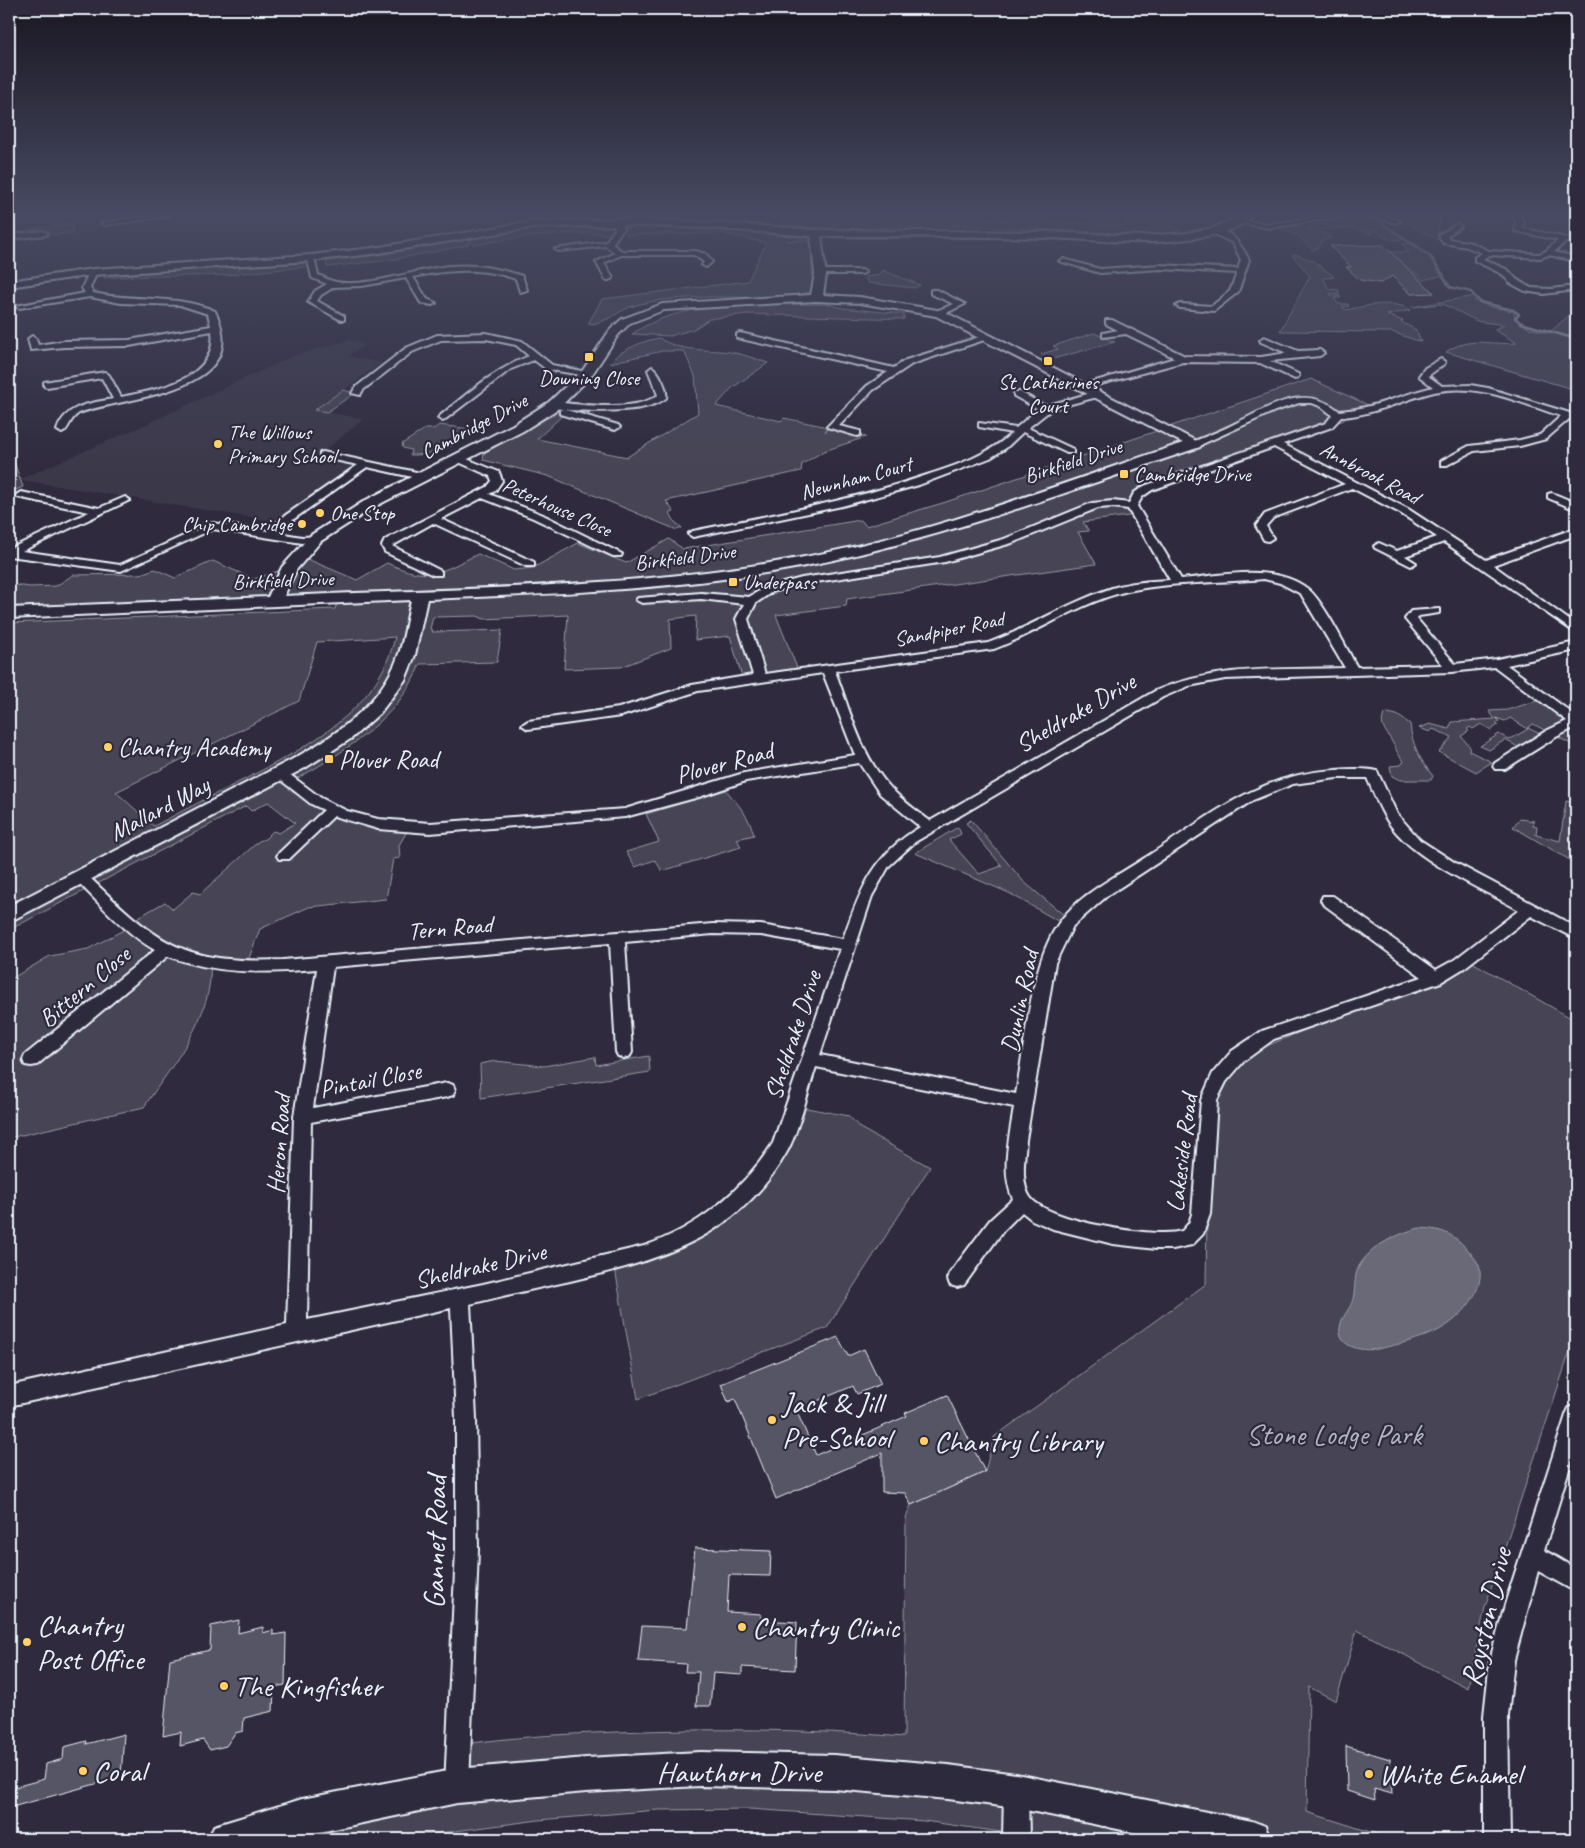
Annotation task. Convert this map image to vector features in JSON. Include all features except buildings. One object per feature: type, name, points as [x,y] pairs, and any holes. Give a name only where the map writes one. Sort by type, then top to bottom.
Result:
[{"type":"street","points":[[19,306],[46,302]]},
{"type":"street","points":[[62,430],[66,419],[76,411],[165,390],[201,371],[213,360],[217,348],[216,328],[212,313],[197,305],[183,302]]},
{"type":"street","points":[[312,302],[341,318]]},
{"type":"street","name":"Cambridge Drive","points":[[274,601],[290,567],[316,538],[372,503],[421,476],[518,428],[552,407],[587,373],[614,333],[626,321],[662,307],[743,302]]},
{"type":"street","name":"Cambridge Drive","points":[[873,302],[939,314],[990,337],[1195,444]]},
{"type":"street","points":[[939,314],[961,304],[957,302]]},
{"type":"street","points":[[1180,306],[1214,309],[1222,302]]},
{"type":"street","points":[[1109,322],[1183,359]]},
{"type":"street","points":[[32,339],[34,348],[64,344],[129,343],[216,328]]},
{"type":"street","points":[[1106,335],[1126,331]]},
{"type":"street","points":[[357,393],[359,389],[409,350],[440,338],[486,336],[519,343],[549,367],[587,373]]},
{"type":"street","points":[[740,336],[894,371]]},
{"type":"street","points":[[857,433],[832,427],[870,388],[909,362],[990,337]]},
{"type":"street","points":[[1264,340],[1297,354]]},
{"type":"street","points":[[1085,387],[1183,359],[1261,360],[1297,354],[1320,353]]},
{"type":"street","points":[[443,418],[476,390],[508,367],[536,356]]},
{"type":"street","points":[[1261,360],[1295,376]]},
{"type":"street","points":[[1440,388],[1422,376],[1430,368],[1441,362]]},
{"type":"street","points":[[552,407],[609,409],[660,400],[663,391],[654,379],[652,370]]},
{"type":"street","points":[[47,384],[105,375],[118,400]]},
{"type":"street","name":"Birkfield Drive","points":[[9,613],[420,596],[667,582],[747,572],[870,547],[953,523],[1195,444],[1220,435],[1274,407],[1291,402],[1317,403],[1331,408],[1337,414],[1366,413],[1440,388],[1462,388],[1483,390],[1572,417]]},
{"type":"street","points":[[1017,394],[1044,409]]},
{"type":"street","name":"Newnham Court","points":[[693,534],[838,504],[909,485],[989,455],[1004,445],[1044,409],[1098,394]]},
{"type":"street","points":[[552,407],[615,427]]},
{"type":"street","points":[[1177,582],[1136,515],[1132,506],[1138,495],[1148,488],[1329,425],[1336,420],[1337,414]]},
{"type":"street","points":[[1444,463],[1462,451],[1472,448],[1520,443],[1543,437],[1572,417]]},
{"type":"street","points":[[982,424],[1019,430],[1070,451]]},
{"type":"street","name":"Annbrook Road","points":[[1275,444],[1404,511],[1485,564],[1576,630]]},
{"type":"street","points":[[323,455],[421,476]]},
{"type":"street","name":"Peterhouse Close","points":[[437,573],[389,550],[387,546],[389,542],[491,489],[497,481],[495,474],[457,458]]},
{"type":"street","points":[[271,534],[288,519],[366,464]]},
{"type":"street","points":[[1268,538],[1261,526],[1263,521],[1269,516],[1354,484]]},
{"type":"street","name":"Peterhouse Close","points":[[481,494],[537,516],[618,554]]},
{"type":"street","points":[[21,495],[100,510]]},
{"type":"street","points":[[10,553],[125,500]]},
{"type":"street","points":[[1556,501],[1576,507]]},
{"type":"street","name":"Birkfield Drive","points":[[642,600],[708,596],[751,601],[768,590],[793,583],[910,567],[961,556],[1008,541],[1096,505],[1132,506]]},
{"type":"street","points":[[432,519],[530,564]]},
{"type":"street","points":[[10,553],[121,568],[212,526],[302,540],[316,538]]},
{"type":"street","points":[[1485,564],[1576,531]]},
{"type":"street","name":"Annbrook Road","points":[[1397,555],[1445,538]]},
{"type":"street","points":[[1379,546],[1411,563]]},
{"type":"street","name":"Sandpiper Road","points":[[528,725],[620,712],[696,688],[990,646],[1015,638],[1110,592],[1137,586],[1259,576],[1280,580],[1296,586],[1307,594],[1354,672]]},
{"type":"street","name":"Mallard Way","points":[[9,915],[280,774],[343,736],[370,712],[390,689],[407,652],[420,596]]},
{"type":"street","points":[[751,601],[743,613],[742,624],[760,678]]},
{"type":"street","points":[[1435,611],[1415,613],[1410,619],[1452,668]]},
{"type":"street","name":"Sheldrake Drive","points":[[9,1396],[297,1330],[460,1298],[640,1257],[685,1238],[709,1224],[755,1183],[774,1158],[788,1132],[865,896],[879,870],[900,847],[930,827],[1172,688],[1225,675],[1452,668],[1498,663],[1576,646]]},
{"type":"street","points":[[1498,663],[1576,722],[1551,734],[1500,766]]},
{"type":"street","points":[[828,668],[863,758],[874,778],[887,793],[930,827]]},
{"type":"street","name":"Plover Road","points":[[280,774],[332,810],[364,821],[417,829],[603,816],[643,809],[744,777],[863,758]]},
{"type":"street","name":"Dunlin Road","points":[[1023,1102],[1047,963],[1061,933],[1078,911],[1253,794],[1281,783],[1340,774],[1372,774],[1392,816],[1415,843],[1449,865],[1530,909]]},
{"type":"street","points":[[284,856],[332,810]]},
{"type":"street","name":"Tern Road","points":[[82,878],[136,929],[166,949],[197,959],[240,966],[275,966],[617,936],[736,928],[787,933],[849,945]]},
{"type":"street","points":[[1328,900],[1435,978]]},
{"type":"street","points":[[1530,909],[1576,934]]},
{"type":"street","name":"Lakeside Road","points":[[1023,1202],[1038,1214],[1062,1224],[1152,1242],[1166,1243],[1186,1238],[1198,1225],[1201,1214],[1209,1100],[1219,1078],[1238,1056],[1268,1035],[1435,978],[1459,964],[1530,909]]},
{"type":"street","points":[[617,936],[624,1052]]},
{"type":"street","name":"Bittern Close","points":[[32,1060],[166,949]]},
{"type":"street","name":"Heron Road","points":[[297,1330],[303,1117],[326,962]]},
{"type":"street","points":[[811,1060],[1023,1102],[1015,1174],[1016,1188],[1023,1202],[1004,1218],[957,1279]]},
{"type":"street","name":"Pintail Close","points":[[303,1117],[447,1090]]},
{"type":"street","name":"Gannet Road","points":[[457,1786],[467,1550],[466,1418],[460,1298]]},
{"type":"street","name":"Royston Drive","points":[[1497,1839],[1498,1690],[1508,1631],[1576,1415]]},
{"type":"street","points":[[1531,1555],[1576,1582]]},
{"type":"street","name":"Hawthorn Drive","points":[[227,1839],[302,1817],[457,1786],[576,1776],[700,1769],[890,1776],[1016,1791],[1252,1839]]},
{"type":"street","points":[[1016,1791],[1016,1839]]},
{"type":"shaded area","name":"The Willows Primary School","points":[[350,340],[367,344],[348,356],[382,363],[315,410],[364,419],[313,460],[355,467],[272,521],[21,480],[23,487],[9,493],[9,448],[20,479],[140,427],[295,355]]},
{"type":"green space","points":[[600,302],[651,302],[630,307],[605,320],[588,324]]},
{"type":"green space","points":[[1296,302],[1348,304],[1349,306],[1342,307],[1346,310],[1370,305],[1388,304],[1411,310],[1387,315],[1403,321],[1401,322],[1416,330],[1421,342],[1392,332],[1280,331]]},
{"type":"green space","points":[[1439,302],[1478,302],[1491,307],[1514,311],[1515,319],[1529,328],[1549,333],[1576,311],[1576,390],[1446,352],[1472,342],[1517,343],[1496,331],[1495,329],[1504,325],[1477,321],[1443,304],[1412,307]]},
{"type":"green space","points":[[773,304],[828,304],[843,308],[904,314],[904,319],[746,314],[709,319],[694,329],[670,336],[632,334],[665,318],[700,309]]},
{"type":"green space","points":[[1094,333],[1115,342],[1049,360],[1041,354],[1058,349],[1053,346]]},
{"type":"green space","points":[[659,338],[684,348],[735,353],[768,363],[732,388],[716,406],[781,421],[784,418],[828,427],[825,432],[830,428],[866,437],[824,451],[802,464],[801,471],[666,501],[674,512],[670,513],[675,522],[682,528],[677,530],[548,476],[483,460],[484,453],[562,410],[566,412],[537,439],[627,457],[698,413],[695,376],[684,351],[662,351],[610,363],[618,355],[632,347]]},
{"type":"green space","points":[[1311,379],[1377,409],[1348,414],[1344,420],[1138,495],[1136,515],[1083,522],[1089,531],[1078,532],[1096,564],[847,599],[846,606],[776,615],[799,673],[743,680],[730,636],[695,640],[696,616],[670,619],[671,648],[621,667],[564,669],[568,615],[484,619],[477,616],[433,617],[430,629],[433,630],[432,632],[502,630],[497,662],[420,664],[398,702],[383,719],[348,747],[291,782],[332,810],[409,828],[399,845],[400,858],[393,859],[386,899],[309,907],[260,929],[249,958],[240,966],[210,962],[210,982],[206,1002],[199,1021],[179,1057],[144,1107],[9,1138],[9,980],[50,956],[88,949],[131,926],[128,923],[165,902],[173,909],[193,892],[200,894],[259,841],[265,839],[273,831],[279,833],[295,823],[268,802],[251,811],[246,806],[9,930],[9,623],[335,609],[338,600],[9,613],[9,584],[30,587],[56,586],[73,575],[140,574],[155,569],[175,578],[213,561],[254,579],[290,567],[300,556],[357,580],[387,563],[401,569],[424,574],[443,570],[478,554],[514,570],[533,568],[578,543],[626,563],[669,539],[683,549],[861,520],[866,526],[946,502]],"holes":[[[395,637],[386,663],[373,686],[356,706],[337,724],[315,740],[269,767],[154,826],[116,792],[299,701],[317,642]]]},
{"type":"green space","points":[[343,390],[355,393],[327,412],[314,410]]},
{"type":"green space","points":[[439,425],[471,429],[460,441],[435,452],[410,455],[411,450],[403,448],[402,444],[425,429],[434,429]]},
{"type":"green space","points":[[9,448],[23,487],[9,493]]},
{"type":"green space","points":[[1543,699],[1576,722],[1576,744],[1569,743],[1533,724],[1528,728],[1540,734],[1518,747],[1505,740],[1489,750],[1480,746],[1499,734],[1509,740],[1528,729],[1510,718],[1505,721],[1496,718],[1499,721],[1496,723],[1498,725],[1491,730],[1481,724],[1473,729],[1470,727],[1467,729],[1469,731],[1461,736],[1470,747],[1469,751],[1492,762],[1476,772],[1439,752],[1452,737],[1433,729],[1430,732],[1419,728],[1430,724],[1449,729],[1452,722],[1495,719],[1489,711],[1507,710]]},
{"type":"green space","points":[[1384,714],[1397,715],[1410,724],[1417,752],[1433,776],[1431,780],[1400,780],[1392,776],[1390,766],[1401,765],[1404,761],[1382,722]]},
{"type":"green space","points":[[726,790],[746,816],[754,835],[737,839],[741,847],[662,871],[655,860],[635,867],[626,852],[659,842],[646,814]]},
{"type":"green space","points":[[1566,801],[1576,803],[1575,863],[1513,827],[1519,819],[1534,821],[1533,825],[1537,826],[1536,835],[1560,841]]},
{"type":"green space","points":[[971,820],[1024,882],[1070,920],[1065,925],[1009,893],[915,853],[958,827],[961,834],[949,840],[979,874],[1002,866],[966,823]]},
{"type":"green space","name":"Stone Lodge Park","points":[[1472,962],[1576,1021],[1576,1333],[1485,1607],[1468,1688],[1357,1630],[1336,1701],[1309,1687],[1307,1812],[1393,1839],[1049,1839],[924,1821],[749,1809],[658,1810],[539,1820],[394,1839],[227,1839],[259,1828],[457,1786],[458,1745],[557,1735],[689,1730],[796,1731],[904,1737],[906,1518],[911,1505],[985,1472],[994,1437],[1206,1284],[1207,1216],[1217,1093],[1248,1054],[1307,1029],[1446,979]]},
{"type":"green space","points":[[649,1056],[650,1072],[481,1098],[480,1064],[495,1061],[544,1066],[595,1057],[596,1065]]},
{"type":"green space","points":[[796,1106],[849,1116],[860,1128],[930,1167],[827,1328],[638,1399],[614,1263],[640,1257],[743,1194]]},
{"type":"water","points":[[1419,1228],[1434,1229],[1452,1236],[1473,1256],[1480,1269],[1480,1279],[1478,1288],[1468,1306],[1445,1327],[1424,1336],[1375,1349],[1367,1350],[1352,1347],[1342,1338],[1340,1331],[1343,1317],[1352,1302],[1358,1267],[1366,1256],[1380,1245],[1403,1233]]},
{"type":"waterway","points":[[1481,302],[1513,310],[1519,314],[1515,318],[1521,323],[1576,339]]},
{"type":"place","name":"Downing Close","points":[[589,357]]},
{"type":"place","name":"St Catherines Court","points":[[1048,361]]},
{"type":"place","name":"The Willows Primary School","points":[[218,444]]},
{"type":"place","name":"Cambridge Drive","points":[[1124,474]]},
{"type":"place","name":"One Stop","points":[[320,513]]},
{"type":"place","name":"Chip Cambridge","points":[[302,524]]},
{"type":"place","name":"Underpass","points":[[733,582]]},
{"type":"place","name":"Chantry Academy","points":[[108,747]]},
{"type":"place","name":"Plover Road","points":[[329,759]]},
{"type":"place","name":"Jack & Jill Pre-School","points":[[772,1420]]},
{"type":"place","name":"Chantry Library","points":[[924,1441]]},
{"type":"place","name":"Chantry Clinic","points":[[742,1627]]},
{"type":"place","name":"Chantry Post Office","points":[[27,1642]]},
{"type":"place","name":"The Kingfisher","points":[[224,1686]]},
{"type":"place","name":"Coral","points":[[83,1771]]},
{"type":"place","name":"White Enamel","points":[[1369,1774]]}]
